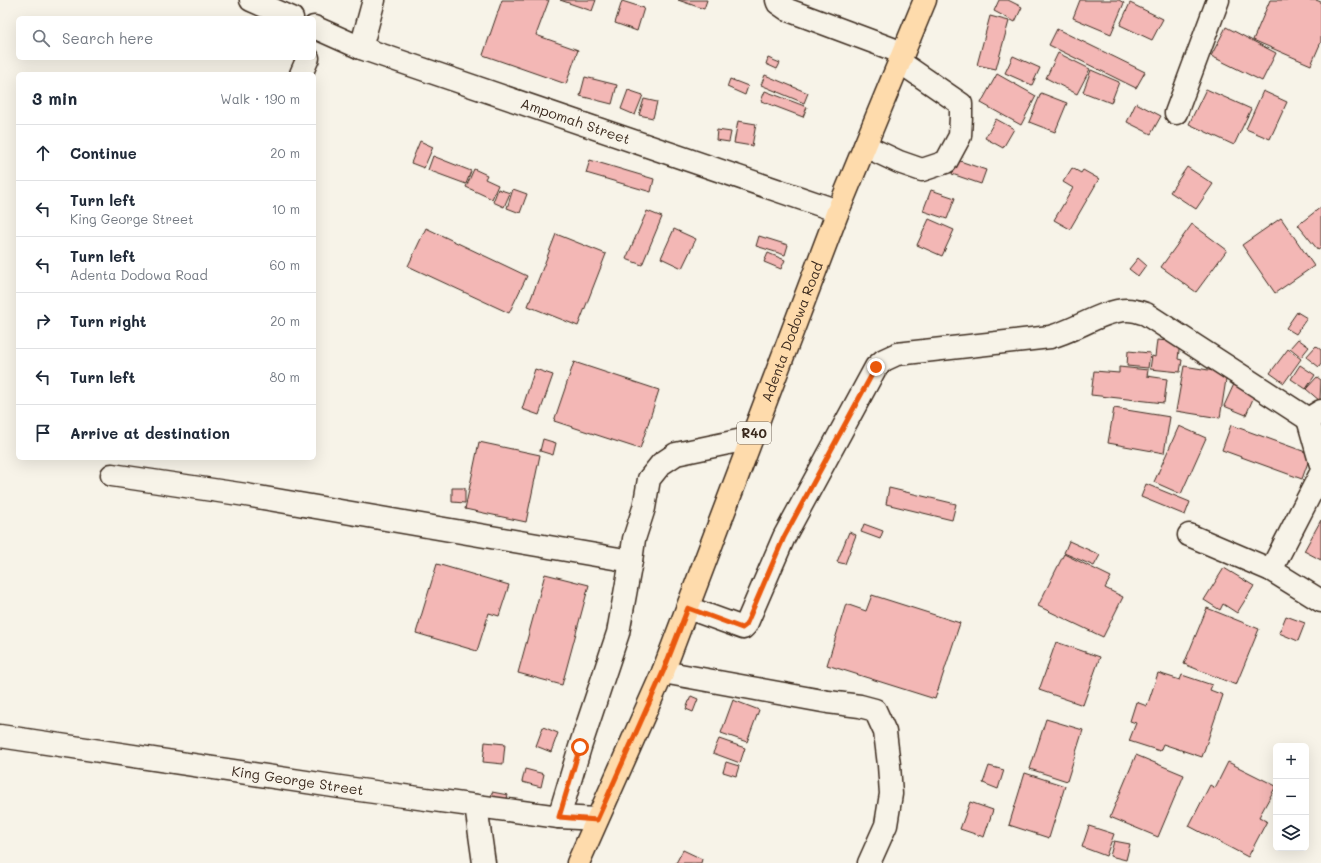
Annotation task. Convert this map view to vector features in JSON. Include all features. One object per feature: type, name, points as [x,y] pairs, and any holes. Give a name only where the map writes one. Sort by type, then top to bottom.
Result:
[{"type":"main road","name":"Adenta Dodowa Road","points":[[578,863],[663,672],[838,210],[925,0]]},
{"type":"street","points":[[251,0],[287,16]]},
{"type":"street","points":[[361,48],[374,0]]},
{"type":"street","points":[[777,0],[778,3],[788,10],[901,57],[960,104],[960,136],[946,162],[922,170],[899,162],[865,146]]},
{"type":"street","points":[[1176,113],[1218,0]]},
{"type":"street","name":"Ampomah Street","points":[[316,33],[838,210]]},
{"type":"street","points":[[302,72],[307,60]]},
{"type":"street","points":[[688,608],[742,628],[746,625],[784,537],[876,367],[884,360],[897,354],[1050,338],[1061,335],[1111,312],[1128,310],[1146,314],[1315,415],[1321,465]]},
{"type":"street","points":[[559,817],[618,633],[634,539],[644,508],[649,479],[661,464],[676,454],[752,438]]},
{"type":"street","points":[[1271,570],[1321,474]]},
{"type":"street","points":[[112,475],[246,495],[631,561]]},
{"type":"street","points":[[1189,535],[1271,570],[1321,601]]},
{"type":"street","points":[[663,672],[828,702],[860,706],[875,710],[885,732],[891,794],[886,825],[869,863]]},
{"type":"street","name":"King George Street","points":[[0,736],[352,789],[559,817],[597,820]]},
{"type":"street","points":[[476,806],[484,863]]},
{"type":"building","points":[[502,0],[549,0],[536,35],[578,50],[566,84],[483,55]]},
{"type":"building","points":[[560,0],[596,0],[592,11]]},
{"type":"building","points":[[678,0],[707,0],[704,9]]},
{"type":"building","points":[[999,0],[1008,0],[1022,7],[1015,22],[994,11]]},
{"type":"building","points":[[1080,0],[1119,0],[1124,3],[1111,34],[1073,18]]},
{"type":"building","points":[[1270,0],[1316,0],[1321,2],[1321,42],[1311,65],[1253,40]]},
{"type":"building","points":[[622,1],[644,8],[637,31],[615,23]]},
{"type":"building","points":[[1130,3],[1163,19],[1152,40],[1120,25]]},
{"type":"building","points":[[990,16],[1009,21],[996,69],[977,65]]},
{"type":"building","points":[[1226,27],[1276,53],[1262,81],[1211,56]]},
{"type":"building","points":[[1057,29],[1145,72],[1136,88],[1049,45]]},
{"type":"building","points":[[1058,53],[1090,69],[1077,94],[1046,78]]},
{"type":"building","points":[[1013,56],[1040,68],[1032,85],[1005,73]]},
{"type":"building","points":[[768,58],[780,63],[777,69],[766,64]]},
{"type":"building","points":[[1091,70],[1119,82],[1111,103],[1083,92]]},
{"type":"building","points":[[997,74],[1036,96],[1021,125],[981,103]]},
{"type":"building","points":[[765,75],[808,93],[804,103],[761,85]]},
{"type":"building","points":[[585,77],[617,85],[612,104],[580,96]]},
{"type":"building","points":[[730,79],[748,86],[745,95],[727,87]]},
{"type":"building","points":[[1206,89],[1251,109],[1234,145],[1189,124]]},
{"type":"building","points":[[628,90],[643,95],[635,115],[621,109]]},
{"type":"building","points":[[765,91],[807,107],[803,117],[761,101]]},
{"type":"building","points":[[1263,91],[1287,102],[1270,139],[1246,129]]},
{"type":"building","points":[[1041,93],[1067,103],[1055,132],[1029,122]]},
{"type":"building","points":[[644,99],[657,102],[653,118],[639,115]]},
{"type":"building","points":[[1136,103],[1161,116],[1151,134],[1127,122]]},
{"type":"building","points":[[996,119],[1014,129],[1003,148],[985,138]]},
{"type":"building","points":[[738,121],[756,124],[752,146],[734,143]]},
{"type":"building","points":[[717,130],[731,132],[729,142],[716,140]]},
{"type":"building","points":[[420,141],[433,147],[424,168],[411,163]]},
{"type":"building","points":[[433,156],[471,171],[466,184],[428,170]]},
{"type":"building","points":[[590,160],[654,179],[651,192],[586,173]]},
{"type":"building","points":[[957,160],[986,170],[981,184],[952,174]]},
{"type":"building","points":[[1187,167],[1213,184],[1196,209],[1170,192]]},
{"type":"building","points":[[1072,168],[1081,173],[1083,170],[1099,179],[1070,229],[1054,220],[1073,188],[1063,182]]},
{"type":"building","points":[[474,169],[487,175],[485,179],[498,185],[492,199],[466,187]]},
{"type":"building","points":[[498,189],[510,193],[504,207],[493,202]]},
{"type":"building","points":[[513,189],[527,194],[520,213],[507,208]]},
{"type":"building","points":[[931,190],[955,198],[947,219],[923,211]]},
{"type":"building","points":[[1321,207],[1321,248],[1318,250],[1298,225]]},
{"type":"building","points":[[647,211],[662,217],[642,265],[626,259]]},
{"type":"building","points":[[1281,218],[1314,266],[1275,293],[1242,245]]},
{"type":"building","points":[[929,219],[954,230],[942,256],[917,245]]},
{"type":"building","points":[[1192,224],[1227,250],[1196,292],[1161,267]]},
{"type":"building","points":[[426,228],[527,276],[509,313],[408,266]]},
{"type":"building","points":[[674,229],[696,239],[682,268],[661,258]]},
{"type":"building","points":[[556,234],[606,254],[578,326],[528,306]]},
{"type":"building","points":[[759,236],[788,245],[785,255],[756,246]]},
{"type":"building","points":[[768,253],[785,260],[781,269],[764,262]]},
{"type":"building","points":[[1138,258],[1146,265],[1138,276],[1129,269]]},
{"type":"building","points":[[1297,312],[1307,318],[1296,334],[1286,328]]},
{"type":"building","points":[[1298,339],[1309,347],[1301,357],[1290,348]]},
{"type":"building","points":[[1157,340],[1180,342],[1178,359],[1182,360],[1180,372],[1150,369],[1152,356],[1155,357]]},
{"type":"building","points":[[1316,346],[1321,350],[1321,364],[1319,367],[1306,357]]},
{"type":"building","points":[[1288,349],[1301,359],[1284,383],[1270,373]]},
{"type":"building","points":[[1128,351],[1150,353],[1148,368],[1127,366]]},
{"type":"building","points":[[574,362],[659,390],[640,449],[554,421]]},
{"type":"building","points":[[1300,365],[1315,375],[1306,389],[1291,379]]},
{"type":"building","points":[[1184,366],[1227,373],[1220,418],[1176,411]]},
{"type":"building","points":[[1119,367],[1148,370],[1147,376],[1167,379],[1164,403],[1091,395],[1094,371],[1119,373]]},
{"type":"building","points":[[535,369],[553,375],[539,415],[522,409]]},
{"type":"building","points":[[1317,377],[1321,380],[1320,401],[1306,389]]},
{"type":"building","points":[[1234,384],[1255,394],[1246,415],[1224,406]]},
{"type":"building","points":[[1114,408],[1170,417],[1164,453],[1108,443]]},
{"type":"building","points":[[1231,425],[1311,454],[1302,479],[1222,450]]},
{"type":"building","points":[[1179,426],[1206,438],[1181,494],[1154,482]]},
{"type":"building","points":[[543,439],[556,443],[553,455],[540,451]]},
{"type":"building","points":[[479,442],[540,455],[526,522],[465,509]]},
{"type":"building","points":[[1146,484],[1190,502],[1185,515],[1141,497]]},
{"type":"building","points":[[452,488],[465,488],[465,503],[452,502]]},
{"type":"building","points":[[889,488],[956,504],[952,520],[886,504]]},
{"type":"building","points":[[1321,520],[1321,560],[1304,551]]},
{"type":"building","points":[[864,524],[883,531],[880,539],[861,532]]},
{"type":"building","points":[[849,532],[856,535],[845,564],[837,562]]},
{"type":"building","points":[[1069,541],[1100,555],[1094,566],[1064,553]]},
{"type":"building","points":[[1064,554],[1111,577],[1105,588],[1123,597],[1103,637],[1038,606]]},
{"type":"building","points":[[437,564],[509,585],[499,616],[489,613],[477,651],[416,633]]},
{"type":"building","points":[[1224,568],[1254,586],[1237,613],[1223,604],[1220,610],[1204,600]]},
{"type":"building","points":[[545,574],[589,585],[562,685],[518,673]]},
{"type":"building","points":[[872,595],[960,623],[935,699],[827,665],[846,604],[866,611]]},
{"type":"building","points":[[1207,608],[1259,629],[1236,685],[1184,664]]},
{"type":"building","points":[[1286,616],[1305,623],[1298,641],[1279,633]]},
{"type":"building","points":[[1056,642],[1100,657],[1083,705],[1039,690]]},
{"type":"building","points":[[1158,673],[1180,680],[1182,675],[1212,685],[1210,690],[1223,695],[1202,757],[1163,744],[1160,751],[1129,741],[1136,723],[1130,721],[1136,702],[1147,706]]},
{"type":"building","points":[[691,696],[698,699],[693,712],[686,709]]},
{"type":"building","points":[[733,700],[759,710],[747,742],[721,733]]},
{"type":"building","points":[[1046,719],[1083,730],[1067,781],[1030,769]]},
{"type":"building","points":[[543,727],[558,733],[551,752],[536,746]]},
{"type":"building","points":[[719,739],[745,748],[740,763],[713,753]]},
{"type":"building","points":[[485,742],[505,744],[503,764],[483,762]]},
{"type":"building","points":[[1136,755],[1184,775],[1158,837],[1110,817]]},
{"type":"building","points":[[726,762],[739,766],[736,776],[723,772]]},
{"type":"building","points":[[1228,762],[1273,784],[1273,791],[1259,817],[1267,821],[1248,857],[1189,826],[1210,785],[1215,788]]},
{"type":"building","points":[[989,766],[1004,770],[998,789],[983,783]]},
{"type":"building","points":[[525,769],[544,774],[541,787],[522,782]]},
{"type":"building","points":[[1025,773],[1065,786],[1049,838],[1009,825]]},
{"type":"building","points":[[492,792],[508,795],[506,802],[491,799]]},
{"type":"building","points":[[970,802],[993,810],[984,837],[960,829]]},
{"type":"building","points":[[1089,826],[1114,834],[1106,856],[1082,847]]},
{"type":"building","points":[[1114,841],[1130,844],[1126,860],[1110,856]]},
{"type":"building","points":[[683,850],[702,859],[701,863],[676,863]]},
{"type":"route","points":[[580,747],[559,817],[597,820],[663,672],[688,608],[742,628],[745,627],[784,537],[876,367]]}]
